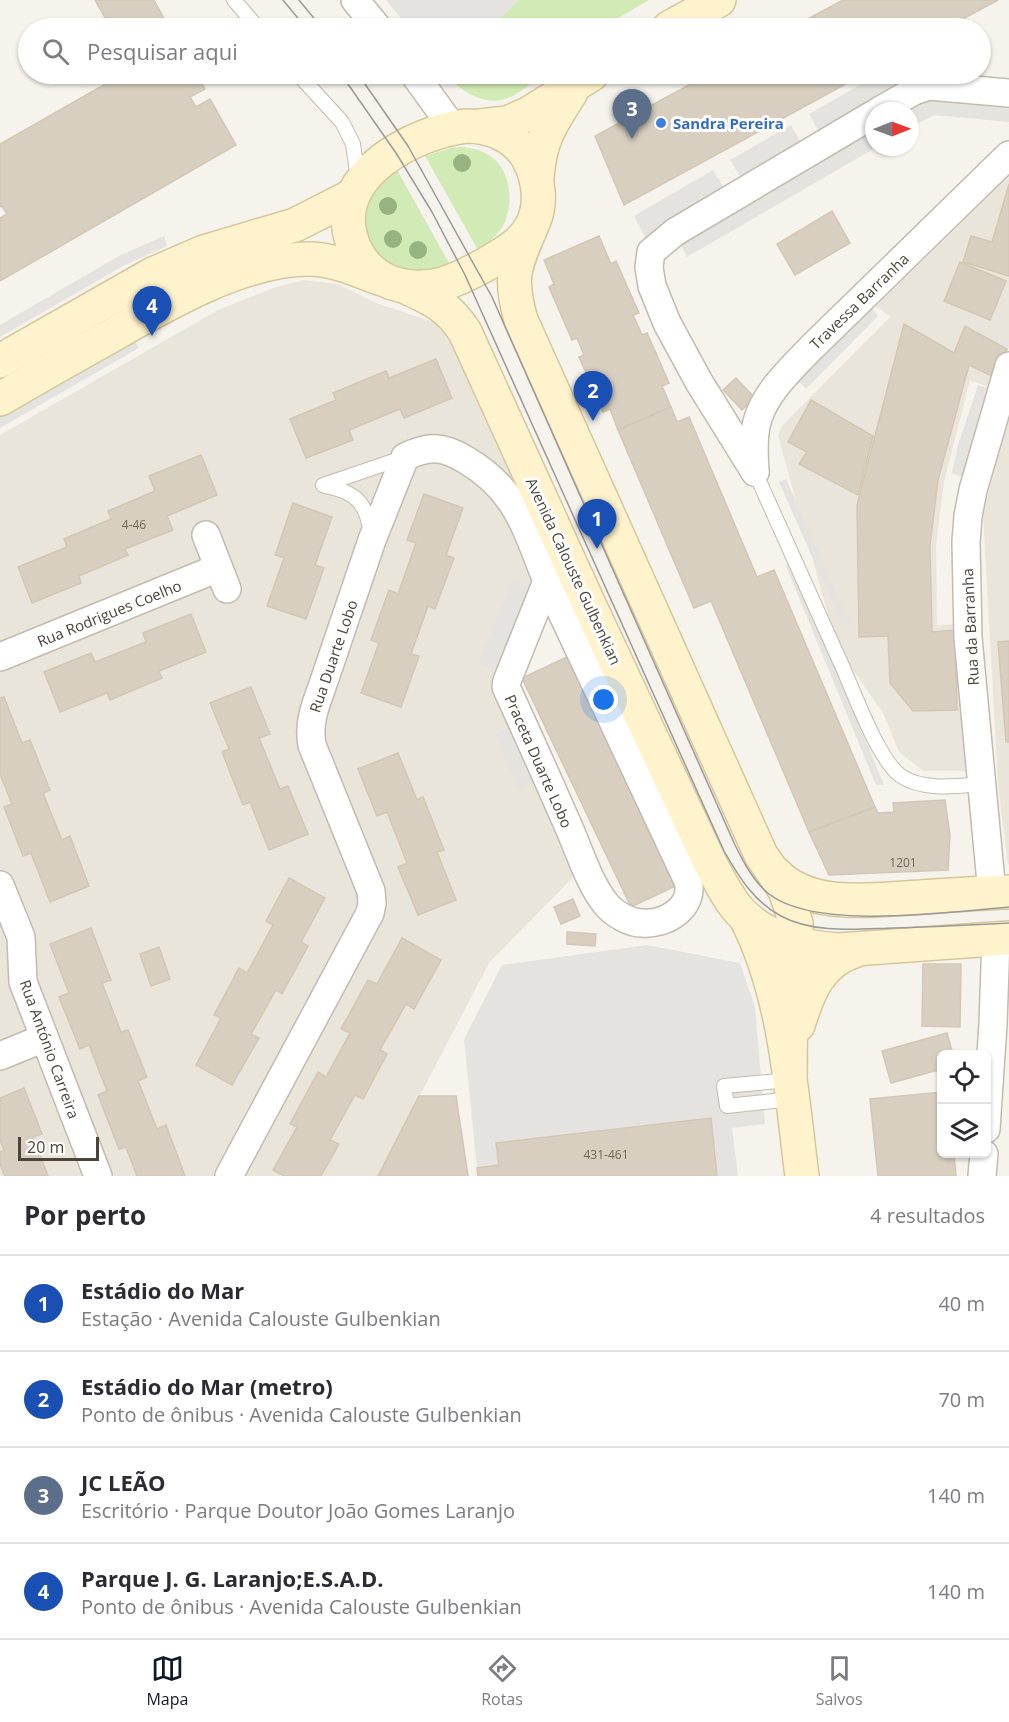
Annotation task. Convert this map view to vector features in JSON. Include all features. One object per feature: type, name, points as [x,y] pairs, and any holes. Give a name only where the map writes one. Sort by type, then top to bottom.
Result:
[{"type":"main road","points":[[687,18],[719,0]]},
{"type":"main road","points":[[531,228],[511,249],[465,275],[434,286],[395,284],[363,263],[350,236],[349,209],[355,190],[371,169],[386,158],[424,138],[466,127],[507,123],[518,119],[576,84]]},
{"type":"main road","points":[[580,84],[545,134],[538,154],[537,206],[522,248],[513,287],[521,320],[760,855],[782,880],[798,890],[851,901],[1000,892]]},
{"type":"main road","points":[[466,127],[494,130],[517,144],[525,154],[537,178]]},
{"type":"main road","points":[[0,361],[153,274],[204,252],[295,225],[355,190]]},
{"type":"main road","name":"Avenida Calouste Gulbenkian","points":[[0,399],[172,301],[239,273],[292,260],[312,259],[338,264],[395,284],[444,307],[455,317],[465,332],[710,863],[725,892],[746,918],[775,936],[824,949],[861,949],[1003,939]]},
{"type":"main road","points":[[774,872],[785,890],[796,923],[796,943],[791,972],[791,1089]]},
{"type":"main road","points":[[746,918],[757,939],[778,1016],[791,1089],[801,1176]]},
{"type":"main road","points":[[791,1089],[796,1033],[815,983],[831,962],[843,954],[861,949]]},
{"type":"street","points":[[355,0],[370,18]]},
{"type":"street","points":[[424,84],[466,127]]},
{"type":"street","points":[[895,102],[928,86],[1009,93]]},
{"type":"street","points":[[755,472],[699,382],[668,323],[652,286],[649,267],[651,252],[675,232],[865,119]]},
{"type":"street","name":"Travessa Barranha","points":[[755,472],[756,424],[766,401],[784,377],[1009,155]]},
{"type":"street","name":"Rua da Barranha","points":[[1000,892],[982,784],[968,638],[966,542],[973,490],[1009,366]]},
{"type":"street","points":[[405,457],[428,447],[438,448],[459,455],[493,478],[515,506],[547,581]]},
{"type":"street","name":"Rua Duarte Lobo","points":[[229,1176],[370,913],[371,891],[312,745],[310,734],[314,710],[372,540],[405,457]]},
{"type":"street","name":"Rua Rodrigues Coelho","points":[[0,657],[223,578],[206,535]]},
{"type":"street","name":"Praceta Duarte Lobo","points":[[547,581],[688,881],[690,895],[684,905],[679,911],[658,921],[642,923],[630,921],[606,904],[585,865],[506,687],[547,581]]},
{"type":"street","name":"Rua António Carreira","points":[[0,885],[21,936],[23,982],[98,1176]]},
{"type":"street","points":[[994,1122],[993,1024],[1003,939]]},
{"type":"street","points":[[0,1056],[44,1038]]},
{"type":"street","points":[[982,1176],[984,1158]]},
{"type":"lane","points":[[234,0],[249,18]]},
{"type":"lane","points":[[307,84],[342,122],[353,144],[355,190]]},
{"type":"lane","points":[[372,540],[369,519],[360,500],[340,489],[323,485],[405,457]]},
{"type":"lane","points":[[755,472],[868,724],[891,765],[901,776],[917,783],[935,786],[982,784]]},
{"type":"shaded area","points":[[386,0],[519,0],[500,18],[401,18]]},
{"type":"shaded area","points":[[862,84],[905,84],[874,102],[865,102],[865,107],[820,133],[809,114]]},
{"type":"shaded area","points":[[922,98],[1009,102],[1009,122],[934,115],[919,123],[919,102],[915,102]]},
{"type":"shaded area","points":[[791,125],[801,143],[741,178],[730,160]]},
{"type":"shaded area","points":[[865,130],[865,154],[687,257],[678,239]]},
{"type":"shaded area","points":[[713,170],[724,188],[662,225],[648,242],[634,216]]},
{"type":"shaded area","points":[[1009,177],[1009,347],[996,390],[970,380],[944,482],[936,545],[937,625],[963,624],[972,771],[924,771],[899,752],[883,713],[837,647],[778,436],[782,426],[890,317],[876,306]]},
{"type":"shaded area","points":[[164,236],[167,246],[123,266],[0,337],[0,325],[119,256]]},
{"type":"shaded area","points":[[304,280],[338,284],[376,303],[439,324],[458,345],[577,606],[540,619],[507,681],[585,865],[489,963],[378,1176],[0,1176],[0,435],[218,310],[276,287]]},
{"type":"shaded area","points":[[873,298],[873,310],[878,316],[806,389],[801,383],[787,384]]},
{"type":"shaded area","points":[[134,339],[139,348],[0,428],[0,416]]},
{"type":"shaded area","points":[[978,385],[999,392],[973,481],[952,473],[958,445]]},
{"type":"shaded area","points":[[1009,417],[1008,865],[998,785],[983,513]]},
{"type":"shaded area","points":[[786,479],[850,623],[843,626],[779,482]]},
{"type":"shaded area","points":[[792,563],[884,785],[876,785],[786,566]]},
{"type":"shaded area","points":[[513,579],[531,587],[497,671],[478,663]]},
{"type":"shaded area","points":[[512,726],[537,781],[519,789],[494,734]]},
{"type":"shaded area","points":[[647,945],[740,963],[755,1007],[765,1124],[732,1128],[738,1176],[717,1176],[712,1139],[477,1168],[464,1039],[502,965]]},
{"type":"green space","points":[[519,0],[649,0],[618,18],[500,18]]},
{"type":"green space","points":[[455,84],[531,84],[509,98],[498,100],[477,97]]},
{"type":"green space","points":[[462,147],[480,151],[493,159],[505,174],[508,184],[509,204],[504,224],[492,239],[478,250],[425,156]]},
{"type":"green space","points":[[397,170],[449,263],[427,270],[406,271],[379,260],[361,225],[369,195]]},
{"type":"building","points":[[95,0],[154,0],[164,18],[105,18]]},
{"type":"building","points":[[843,0],[998,0],[965,18],[810,18]]},
{"type":"building","points":[[105,84],[202,84],[205,89],[190,97],[196,107],[210,99],[236,145],[0,281],[0,218],[7,214],[2,206],[0,207],[0,144]]},
{"type":"building","points":[[691,84],[846,84],[624,205],[595,136]]},
{"type":"building","points":[[1009,184],[1009,276],[963,262],[971,236],[992,242]]},
{"type":"building","points":[[832,211],[850,243],[795,275],[777,244]]},
{"type":"building","points":[[599,236],[611,264],[616,261],[639,313],[633,315],[642,335],[647,333],[669,383],[662,386],[671,407],[618,430],[610,409],[603,412],[579,357],[584,355],[577,338],[572,340],[549,287],[554,284],[544,260]]},
{"type":"building","points":[[960,262],[1006,281],[990,320],[944,301]]},
{"type":"building","points":[[904,324],[954,353],[965,326],[1007,349],[998,379],[969,365],[938,480],[930,545],[932,632],[955,630],[957,710],[913,711],[890,683],[888,636],[859,637],[857,505]]},
{"type":"building","points":[[436,359],[452,398],[404,418],[400,409],[349,430],[353,440],[306,458],[290,419],[336,400],[333,393],[386,371],[389,378]]},
{"type":"building","points":[[736,378],[755,398],[742,410],[723,390]]},
{"type":"building","points":[[811,400],[873,436],[858,495],[799,464],[807,452],[788,442]]},
{"type":"building","points":[[671,407],[677,422],[689,417],[757,577],[774,570],[875,807],[809,832],[711,601],[694,608],[618,430]]},
{"type":"building","points":[[201,455],[217,495],[167,516],[173,530],[125,549],[128,555],[79,576],[81,583],[32,603],[18,567],[67,547],[64,539],[111,519],[108,511],[155,491],[149,476]]},
{"type":"building","points":[[424,494],[463,508],[446,555],[454,558],[435,609],[428,606],[411,654],[419,656],[401,707],[361,693],[379,643],[371,640],[389,590],[398,594],[416,543],[407,540]]},
{"type":"building","points":[[293,503],[332,517],[315,565],[324,568],[306,619],[267,606],[284,558],[275,555]]},
{"type":"building","points":[[191,614],[206,652],[159,671],[162,678],[110,700],[107,693],[60,712],[44,672],[91,653],[95,662],[146,642],[143,633]]},
{"type":"building","points":[[1009,641],[1009,742],[1006,742],[998,642]]},
{"type":"building","points":[[569,656],[678,885],[631,907],[522,678]]},
{"type":"building","points":[[251,687],[270,734],[259,738],[280,789],[288,786],[308,834],[269,850],[250,802],[243,805],[222,752],[229,749],[210,703]]},
{"type":"building","points":[[4,697],[22,743],[30,740],[50,790],[43,793],[62,840],[70,836],[89,886],[50,902],[31,853],[23,856],[4,807],[12,804],[0,774],[0,698]]},
{"type":"building","points":[[398,753],[417,800],[423,797],[444,850],[437,852],[456,900],[418,915],[398,867],[407,863],[387,812],[377,816],[358,769]]},
{"type":"building","points":[[945,800],[950,836],[948,870],[829,875],[809,832],[875,807],[878,813],[894,812],[893,803]]},
{"type":"building","points":[[289,878],[325,898],[301,942],[308,946],[282,994],[276,990],[251,1034],[259,1038],[232,1085],[196,1065],[221,1018],[214,1015],[239,968],[247,973],[273,925],[266,921]]},
{"type":"building","points":[[573,899],[580,916],[561,924],[554,907]]},
{"type":"building","points":[[91,928],[111,980],[102,983],[121,1032],[128,1030],[147,1077],[138,1081],[157,1129],[166,1125],[185,1176],[137,1176],[126,1147],[119,1149],[98,1095],[107,1091],[89,1045],[80,1049],[59,997],[69,993],[50,944]]},
{"type":"building","points":[[567,932],[596,934],[595,946],[567,944]]},
{"type":"building","points":[[402,938],[441,960],[414,1009],[406,1004],[380,1050],[387,1054],[363,1099],[355,1095],[330,1140],[339,1144],[321,1176],[284,1176],[273,1170],[297,1127],[290,1124],[318,1072],[326,1077],[350,1033],[341,1029],[368,980],[377,984]]},
{"type":"building","points":[[159,947],[170,979],[151,986],[140,954]]},
{"type":"building","points":[[923,964],[961,964],[960,1027],[922,1026]]},
{"type":"building","points":[[947,1033],[952,1050],[937,1050],[937,1070],[891,1083],[882,1051]]},
{"type":"building","points":[[24,1088],[42,1134],[33,1137],[48,1176],[5,1176],[0,1164],[0,1152],[4,1150],[0,1140],[0,1098]]},
{"type":"building","points":[[937,1092],[937,1158],[954,1158],[956,1176],[878,1176],[870,1099]]},
{"type":"building","points":[[419,1096],[456,1096],[468,1176],[378,1176]]},
{"type":"building","points":[[711,1118],[717,1176],[478,1176],[477,1168],[499,1165],[496,1143]]},
{"type":"tram line","points":[[283,0],[298,18]]},
{"type":"tram line","points":[[299,0],[314,18]]},
{"type":"tram line","points":[[348,84],[396,153],[432,212],[465,275],[724,851],[748,888],[763,904],[781,916],[794,922],[822,928],[866,929],[1009,923]]},
{"type":"tram line","points":[[365,84],[408,146],[492,297],[735,845],[754,878],[769,894],[790,905],[818,912],[850,916],[920,915],[1009,907]]},
{"type":"place","name":"Sandra Pereira","points":[[661,123]]},
{"type":"place","name":"JC LEÃO","points":[[632,139]]},
{"type":"place","name":"Parque J. G. Laranjo;E.S.A.D.","points":[[152,336]]},
{"type":"place","name":"Estádio do Mar (metro)","points":[[593,421]]},
{"type":"place","name":"Estádio do Mar","points":[[597,549]]}]
